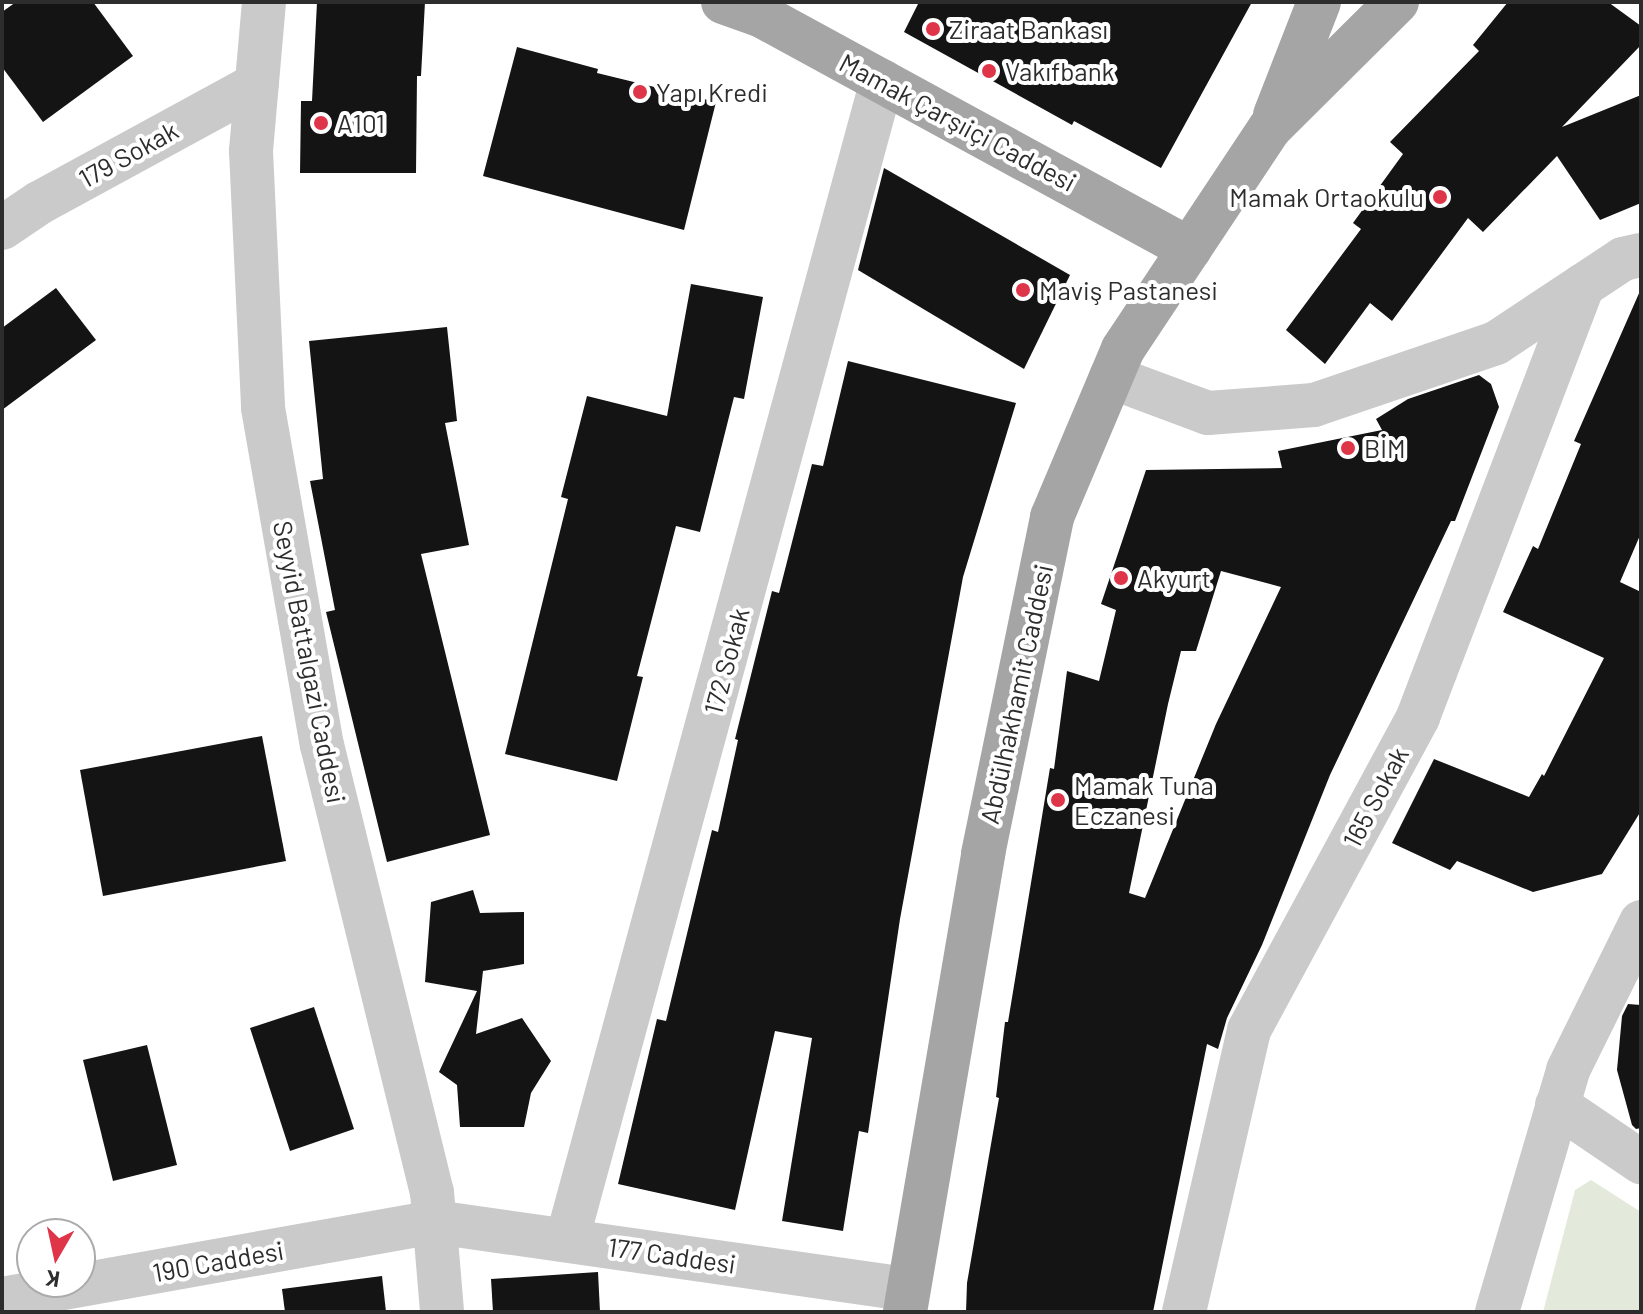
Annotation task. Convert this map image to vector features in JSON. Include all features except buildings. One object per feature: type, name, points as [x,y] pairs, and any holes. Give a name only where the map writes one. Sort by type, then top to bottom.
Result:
[{"type":"main road","name":"Mamak Çarşıiçi Caddesi","points":[[723,2],[762,16],[1190,249]]},
{"type":"main road","points":[[1270,128],[1319,2]]},
{"type":"main road","points":[[1270,128],[1397,2]]},
{"type":"main road","name":"Abdülhakhamit Caddesi","points":[[906,1301],[983,854],[1052,517],[1123,349],[1270,128]]},
{"type":"street","name":"Seyyid Battalgazi Caddesi","points":[[264,2],[251,151],[263,408],[322,745],[432,1192],[442,1312]]},
{"type":"street","name":"172 Sokak","points":[[567,1240],[882,81]]},
{"type":"street","name":"179 Sokak","points":[[2,228],[39,203],[257,84]]},
{"type":"street","points":[[1111,377],[1208,413],[1314,405],[1496,343],[1623,259],[1641,255]]},
{"type":"street","name":"165 Sokak","points":[[1184,1312],[1249,1030],[1418,717],[1583,285]]},
{"type":"street","points":[[1497,1312],[1568,1070],[1641,922]]},
{"type":"street","points":[[1557,1105],[1641,1162]]},
{"type":"street","name":"177 Caddesi","points":[[435,1222],[567,1240],[906,1301]]},
{"type":"street","name":"190 Caddesi","points":[[2,1299],[435,1222]]},
{"type":"green space","points":[[1591,1180],[1641,1212],[1641,1312],[1543,1312],[1575,1190]]},
{"type":"place","name":"Ziraat Bankası","points":[[933,29]]},
{"type":"place","name":"Vakıfbank","points":[[989,71]]},
{"type":"place","name":"Yapı Kredi","points":[[640,92]]},
{"type":"place","name":"A101","points":[[321,123]]},
{"type":"place","name":"Mamak Ortaokulu","points":[[1440,197]]},
{"type":"place","name":"Maviş Pastanesi","points":[[1023,290]]},
{"type":"place","name":"BİM","points":[[1348,448]]},
{"type":"place","name":"Akyurt","points":[[1121,578]]},
{"type":"place","name":"Mamak Tuna Eczanesi","points":[[1058,800]]}]
